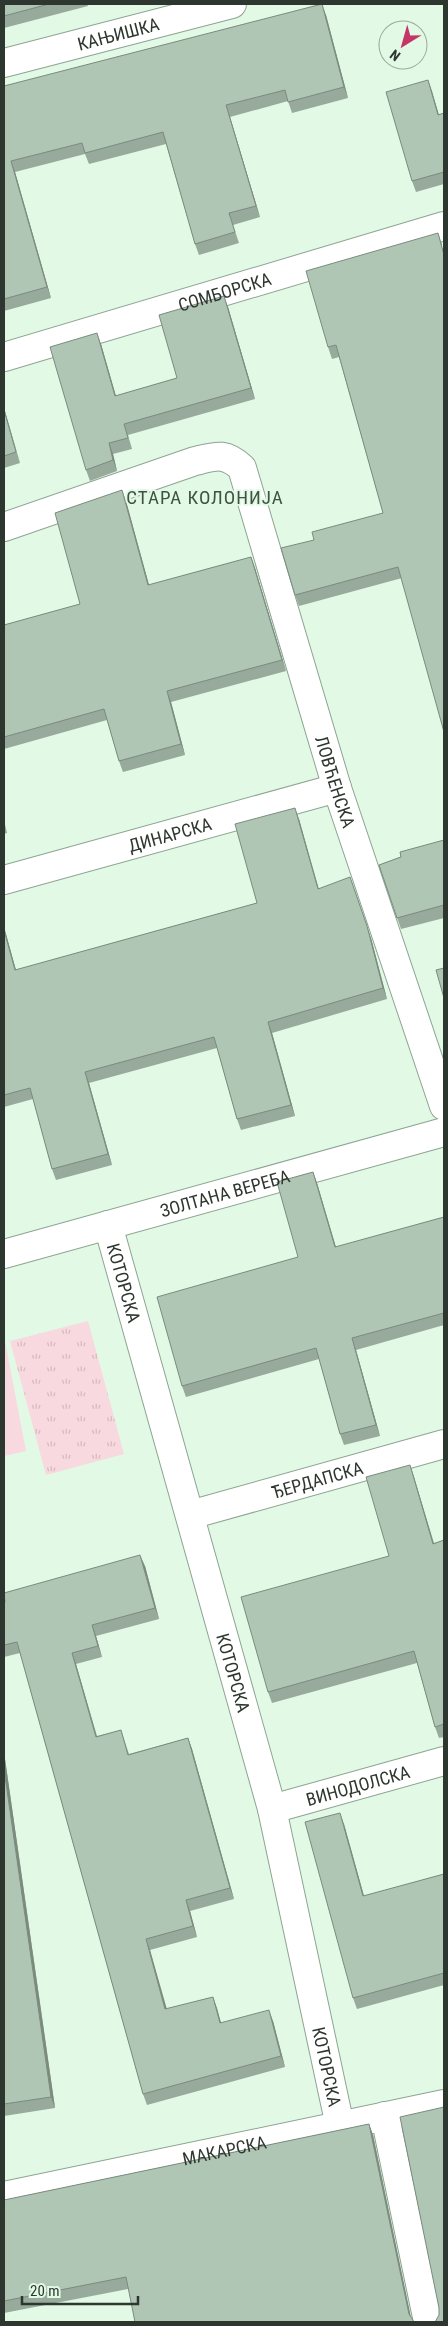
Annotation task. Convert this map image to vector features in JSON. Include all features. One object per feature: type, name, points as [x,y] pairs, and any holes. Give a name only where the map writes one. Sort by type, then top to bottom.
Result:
[{"type":"street","name":"КАЊИШКА","points":[[4,63],[232,4]]},
{"type":"street","name":"СОМБОРСКА","points":[[4,357],[444,226]]},
{"type":"street","name":"ЛОВЋЕНСКА","points":[[4,527],[195,461],[215,456],[230,457],[242,468],[338,788],[444,1106]]},
{"type":"street","name":"ДИНАРСКА","points":[[4,880],[338,788]]},
{"type":"street","name":"ЗОЛТАНА ВЕРЕБА","points":[[4,1254],[444,1132]]},
{"type":"street","name":"КОТОРСКА","points":[[108,1225],[272,1809],[340,2126]]},
{"type":"street","name":"ЂЕРДАПСКА","points":[[190,1514],[444,1444]]},
{"type":"street","name":"ВИНОДОЛСКА","points":[[272,1809],[444,1761]]},
{"type":"street","name":"МАКАРСКА","points":[[4,2196],[444,2104]]},
{"type":"street","points":[[384,2116],[428,2322]]},
{"type":"green space","points":[[88,1321],[124,1454],[46,1475],[10,1341]]},
{"type":"green space","points":[[4,1336],[26,1451],[4,1456]]},
{"type":"building","points":[[4,4],[49,4],[4,16]]},
{"type":"building","points":[[322,4],[344,87],[288,102],[285,90],[226,105],[256,206],[229,213],[235,232],[195,244],[163,132],[85,153],[82,143],[11,161],[47,287],[4,299],[4,86]]},
{"type":"building","points":[[428,80],[438,115],[444,113],[444,172],[412,181],[386,92]]},
{"type":"building","points":[[438,233],[444,255],[444,732],[398,567],[295,595],[281,548],[314,540],[312,532],[383,513],[336,345],[328,347],[306,271]]},
{"type":"building","points":[[224,296],[251,388],[124,424],[128,438],[109,443],[113,460],[86,470],[50,347],[97,333],[115,396],[177,378],[159,315]]},
{"type":"building","points":[[4,410],[16,452],[4,456]]},
{"type":"building","points":[[122,490],[148,585],[251,557],[282,660],[167,691],[181,744],[119,761],[104,709],[4,737],[4,625],[80,604],[55,513]]},
{"type":"building","points":[[295,808],[318,889],[350,877],[367,926],[383,988],[268,1022],[291,1105],[237,1119],[214,1037],[85,1072],[108,1154],[52,1169],[30,1088],[4,1095],[4,930],[15,970],[257,903],[235,824]]},
{"type":"building","points":[[444,840],[444,905],[397,918],[379,865],[401,857],[400,852]]},
{"type":"building","points":[[444,968],[444,998],[436,970]]},
{"type":"building","points":[[313,1172],[335,1247],[444,1217],[444,1313],[352,1338],[376,1425],[340,1434],[316,1348],[182,1386],[157,1297],[298,1257],[277,1182]]},
{"type":"building","points":[[410,1465],[433,1544],[444,1540],[444,1724],[435,1727],[414,1651],[268,1692],[241,1597],[389,1556],[366,1477]]},
{"type":"building","points":[[140,1555],[155,1608],[92,1625],[98,1646],[72,1653],[96,1737],[121,1730],[128,1755],[188,1738],[230,1888],[186,1900],[193,1926],[146,1939],[165,2009],[213,1997],[220,2023],[269,2010],[281,2056],[143,2094],[17,1642],[4,1645],[4,1593]]},
{"type":"building","points":[[4,1769],[51,2097],[4,2104]]},
{"type":"building","points":[[340,1813],[363,1896],[444,1874],[444,1973],[353,1998],[305,1822]]},
{"type":"building","points":[[444,2107],[444,2322],[435,2322],[439,2315],[439,2308],[400,2117]]},
{"type":"building","points":[[369,2124],[409,2314],[414,2322],[135,2322],[126,2277],[4,2301],[4,2200]]},
{"type":"district","name":"СТАРА КОЛОНИЈА","points":[[205,497]]}]
